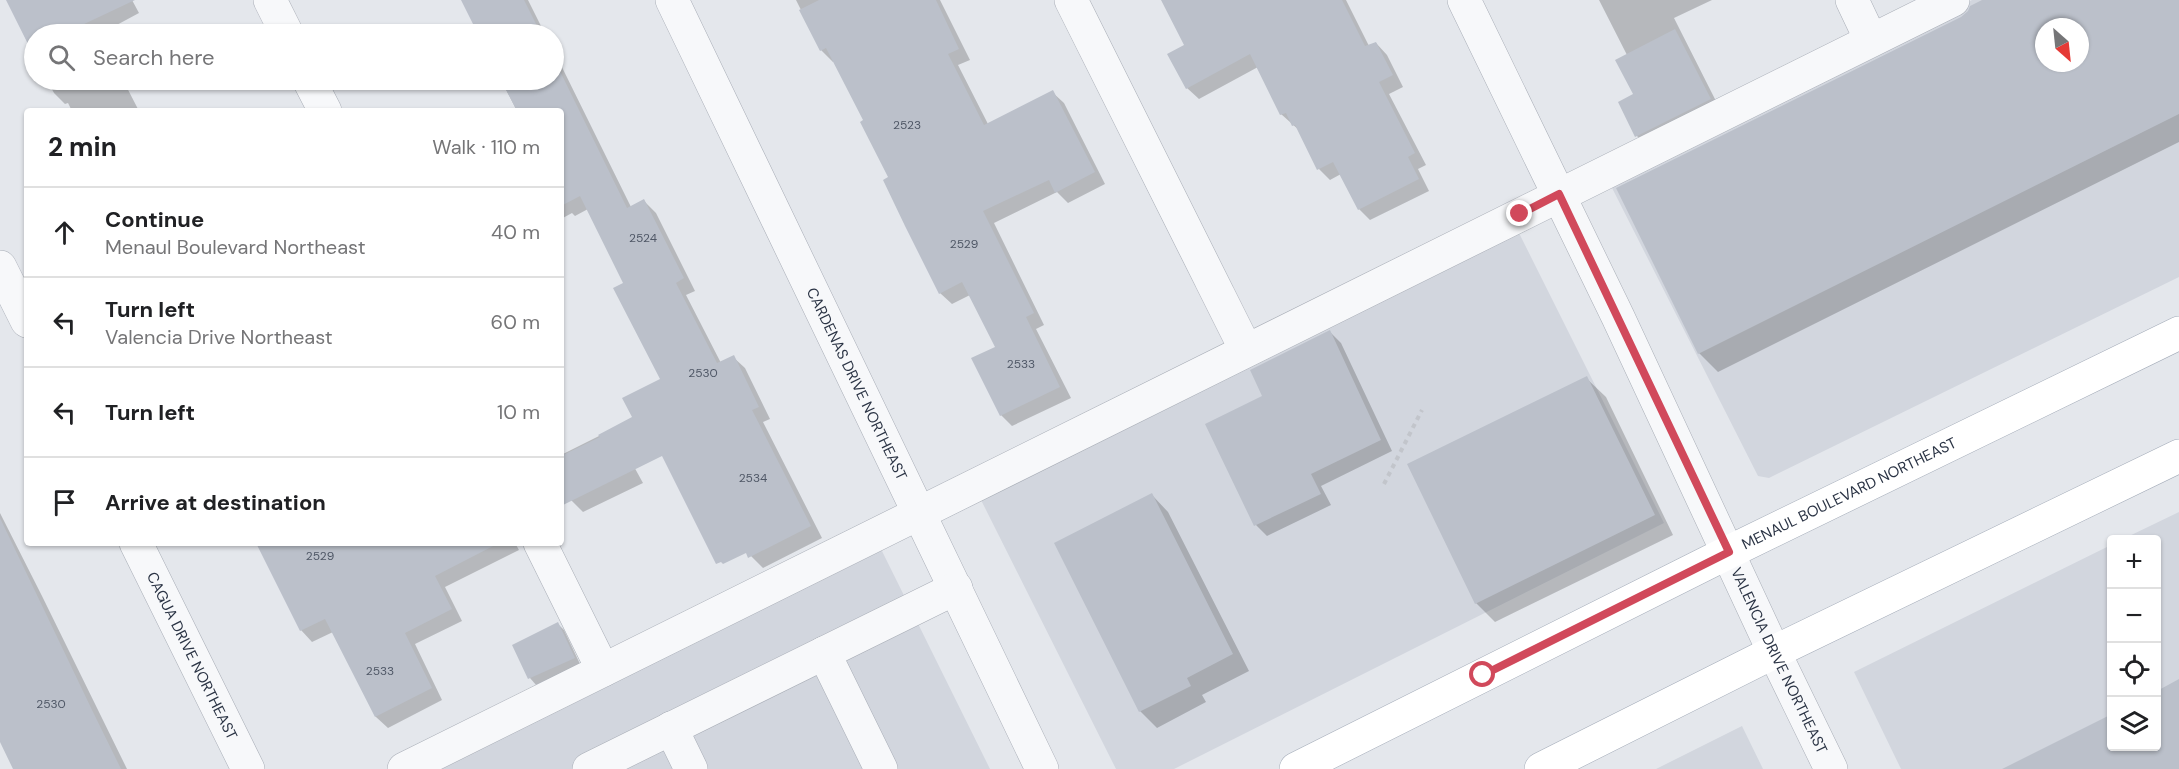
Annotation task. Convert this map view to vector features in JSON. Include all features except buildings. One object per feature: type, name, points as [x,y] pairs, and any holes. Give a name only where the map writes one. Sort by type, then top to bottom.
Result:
[{"type":"main road","name":"MENAUL BOULEVARD NORTHEAST","points":[[1296,769],[1729,552],[2179,333]]},
{"type":"main road","points":[[1541,769],[1774,652],[2179,456]]},
{"type":"street","points":[[270,0],[282,24]]},
{"type":"street","name":"CARDENAS DRIVE NORTHEAST","points":[[672,0],[1042,769]]},
{"type":"street","points":[[1071,0],[1246,351]]},
{"type":"street","name":"VALENCIA DRIVE NORTHEAST","points":[[1464,0],[1559,194],[1831,769]]},
{"type":"street","points":[[1851,0],[1871,40]]},
{"type":"street","points":[[404,769],[1953,0]]},
{"type":"street","points":[[314,90],[323,108]]},
{"type":"street","points":[[0,267],[24,315]]},
{"type":"street","name":"CAGUA DRIVE NORTHEAST","points":[[137,546],[248,769]]},
{"type":"street","points":[[541,546],[603,670]]},
{"type":"street","points":[[589,769],[956,588]]},
{"type":"street","points":[[824,653],[881,769]]},
{"type":"street","points":[[670,728],[691,769]]},
{"type":"path","points":[[1384,484],[1422,410]]},
{"type":"shaded area","points":[[1972,0],[2179,0],[2179,277],[1769,478],[1758,476],[1608,180]]},
{"type":"shaded area","points":[[1515,225],[1664,523],[1174,769],[1116,769],[978,494]]},
{"type":"shaded area","points":[[2179,512],[2179,769],[1901,769],[1854,672],[2107,547],[2107,751],[2161,751],[2161,535],[2131,535]]},
{"type":"shaded area","points":[[878,543],[990,769],[423,769]]},
{"type":"shaded area","points":[[1742,726],[1763,769],[1656,769]]},
{"type":"route","points":[[1483,675],[1729,552],[1559,194],[1520,214]]}]
